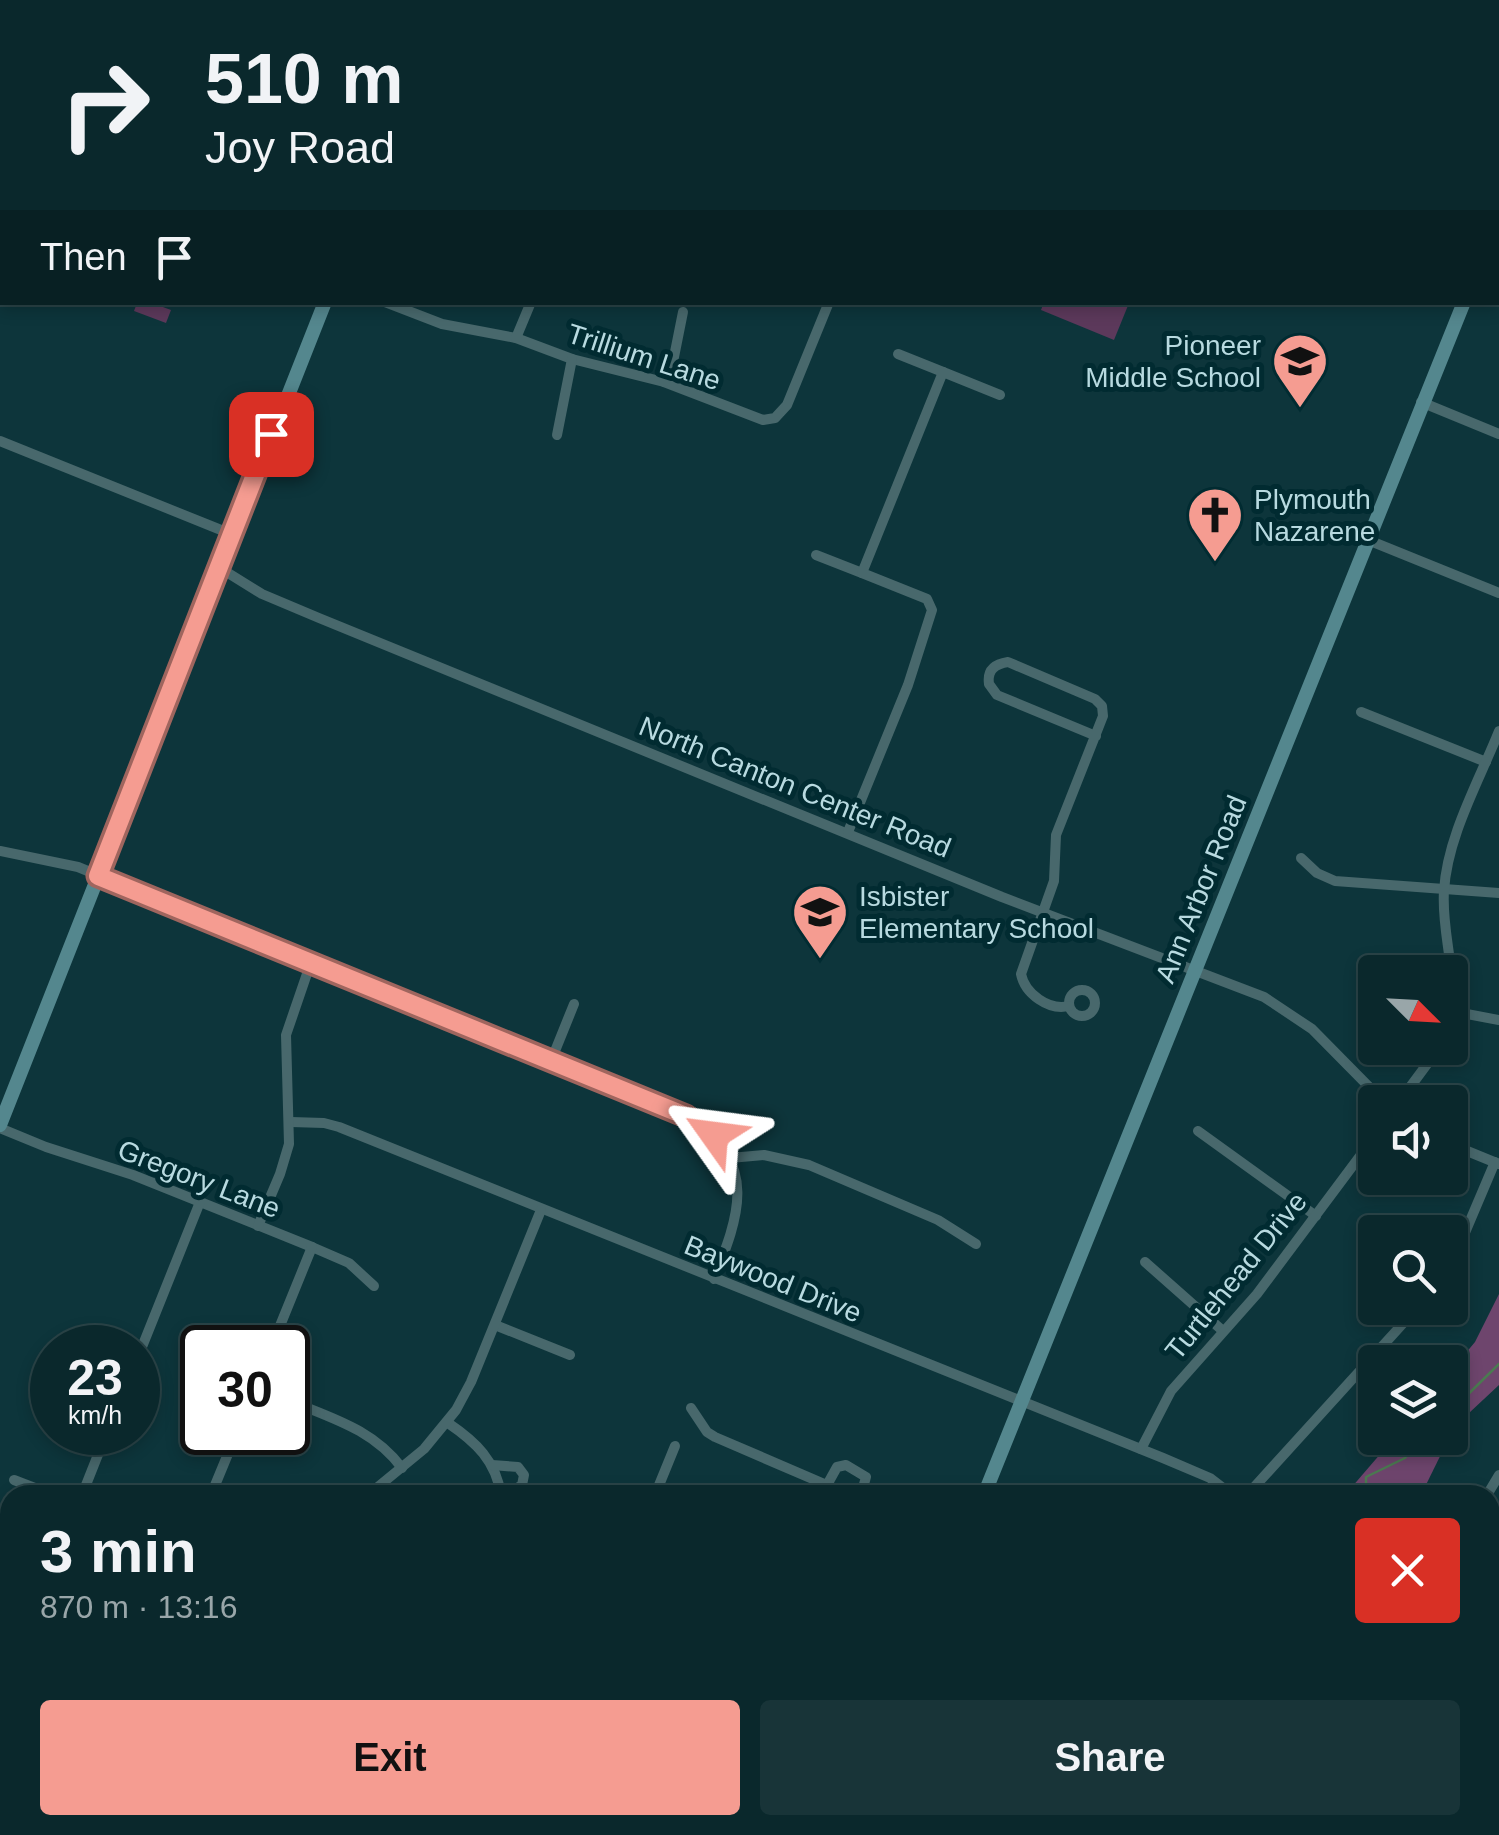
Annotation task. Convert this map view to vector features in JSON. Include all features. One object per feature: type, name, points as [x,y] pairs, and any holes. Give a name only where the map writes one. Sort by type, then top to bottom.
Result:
[{"type":"main road","points":[[0,1126],[324,305]]},
{"type":"main road","name":"Ann Arbor Road","points":[[988,1485],[1463,305]]},
{"type":"street","name":"Trillium Lane","points":[[393,305],[442,324],[516,338],[572,359],[664,382],[758,419],[775,418],[787,405],[828,305]]},
{"type":"street","points":[[516,338],[530,305]]},
{"type":"street","points":[[664,382],[674,357],[683,312]]},
{"type":"street","points":[[898,354],[1000,395]]},
{"type":"street","points":[[556,436],[572,359]]},
{"type":"street","points":[[862,574],[943,372]]},
{"type":"street","points":[[1422,402],[1499,434]]},
{"type":"street","points":[[0,440],[231,534]]},
{"type":"street","points":[[1368,540],[1499,593]]},
{"type":"street","points":[[816,554],[927,600],[932,610],[908,684],[848,832]]},
{"type":"street","name":"North Canton Center Road","points":[[220,568],[262,594],[320,618],[1044,912],[1264,997],[1297,1017],[1367,1085]]},
{"type":"street","points":[[1070,1006],[1060,1008],[1025,988],[1022,968],[1054,881],[1056,835],[1096,736],[1104,713],[1095,698],[1008,662],[991,670],[989,684],[997,696],[1096,736]]},
{"type":"street","points":[[1361,712],[1486,762]]},
{"type":"street","points":[[1450,955],[1444,890],[1456,838],[1499,731]]},
{"type":"street","points":[[0,851],[78,867],[691,1118],[714,1135],[730,1158],[738,1183],[738,1210],[714,1279]]},
{"type":"street","points":[[1301,858],[1317,874],[1335,881],[1499,893]]},
{"type":"street","points":[[258,1226],[286,1158],[290,1122],[286,1035],[312,962]]},
{"type":"street","points":[[551,1061],[574,1004]]},
{"type":"street","points":[[1468,1016],[1499,1020]]},
{"type":"street","name":"Baywood Drive","points":[[290,1122],[339,1127],[1141,1449],[1219,1485]]},
{"type":"street","name":"Gregory Lane","points":[[0,1126],[312,1247],[349,1263],[374,1286]]},
{"type":"street","points":[[1198,1131],[1316,1216]]},
{"type":"street","points":[[1468,1151],[1497,1163],[1468,1228]]},
{"type":"street","points":[[730,1158],[764,1155],[798,1161],[938,1220],[976,1244]]},
{"type":"street","name":"Turtlehead Drive","points":[[1141,1449],[1171,1391],[1257,1294],[1358,1159]]},
{"type":"street","points":[[151,1325],[200,1202]]},
{"type":"street","points":[[381,1485],[448,1423],[468,1390],[542,1210]]},
{"type":"street","points":[[280,1325],[312,1247]]},
{"type":"street","points":[[1146,1262],[1224,1331]]},
{"type":"street","points":[[496,1324],[570,1355]]},
{"type":"street","points":[[1255,1485],[1401,1325]]},
{"type":"street","points":[[691,1408],[707,1432],[825,1485]]},
{"type":"street","points":[[310,1409],[363,1431],[384,1446],[402,1468]]},
{"type":"street","points":[[448,1423],[477,1444],[500,1485]]},
{"type":"street","points":[[659,1485],[675,1446]]},
{"type":"street","points":[[86,1485],[98,1455]]},
{"type":"street","points":[[215,1485],[228,1455]]},
{"type":"street","points":[[492,1465],[511,1465],[524,1475],[522,1485]]},
{"type":"street","points":[[828,1485],[837,1467],[846,1465],[866,1477],[864,1485]]},
{"type":"street","points":[[14,1480],[27,1485]]},
{"type":"shaded area","points":[[136,305],[157,305],[171,310],[166,323],[134,311]]},
{"type":"shaded area","points":[[1043,305],[1128,305],[1114,340],[1041,310]]},
{"type":"shaded area","points":[[1499,1294],[1499,1385],[1468,1414],[1468,1350]]},
{"type":"shaded area","points":[[1379,1455],[1441,1455],[1426,1485],[1354,1485]]},
{"type":"waterway","points":[[1468,1394],[1499,1364]]},
{"type":"waterway","points":[[1366,1485],[1366,1477],[1408,1455]]},
{"type":"place","name":"Pioneer Middle School","points":[[1300,410]]},
{"type":"place","name":"Plymouth Nazarene","points":[[1215,564]]},
{"type":"place","name":"Isbister Elementary School","points":[[820,961]]},
{"type":"route","points":[[271,434],[98,876],[686,1116],[714,1135]]}]
